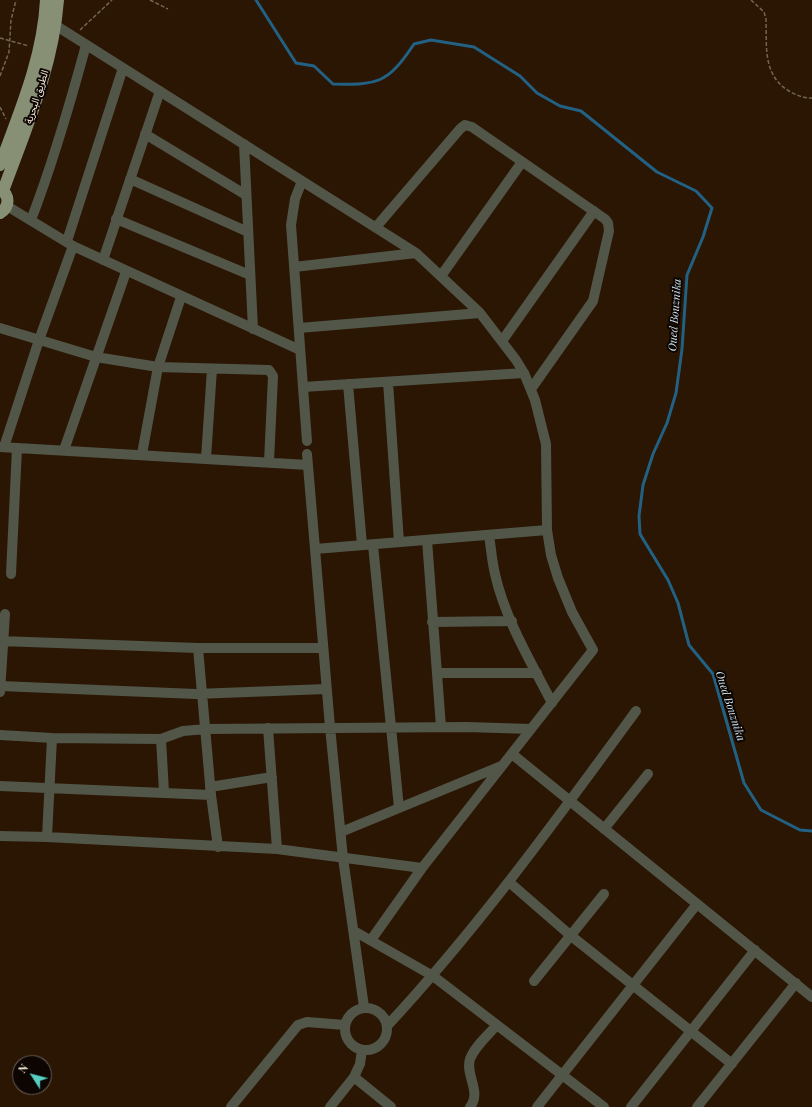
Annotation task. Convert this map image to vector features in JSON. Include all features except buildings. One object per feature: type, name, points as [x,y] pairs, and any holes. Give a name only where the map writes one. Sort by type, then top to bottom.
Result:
[{"type":"main road","name":"الطريق البحرية","points":[[0,164],[29,86],[40,50],[46,0]]},
{"type":"main road","name":"الطريق البحرية","points":[[2,190],[40,92],[49,56],[58,0]]},
{"type":"main road","points":[[2,190],[8,198],[4,209]]},
{"type":"street","points":[[55,25],[376,227],[416,254],[480,313],[524,373],[531,389],[546,444],[547,530],[551,555],[558,578],[583,634],[593,650],[422,868],[371,940]]},
{"type":"street","points":[[30,220],[46,180],[61,135],[86,45]]},
{"type":"street","points":[[123,68],[70,244],[2,447],[142,454],[308,465]]},
{"type":"street","points":[[103,260],[160,91]]},
{"type":"street","points":[[376,227],[462,126],[469,126],[605,219],[609,227],[593,301],[531,389]]},
{"type":"street","points":[[145,134],[246,195]]},
{"type":"street","points":[[244,144],[253,329]]},
{"type":"street","points":[[441,276],[522,162]]},
{"type":"street","points":[[130,179],[248,232]]},
{"type":"street","points":[[302,181],[295,199],[291,218],[307,441]]},
{"type":"street","points":[[4,209],[30,220],[70,244],[126,272],[300,350]]},
{"type":"street","points":[[502,341],[594,211]]},
{"type":"street","points":[[116,219],[250,275]]},
{"type":"street","points":[[294,267],[416,254]]},
{"type":"street","points":[[64,450],[126,272]]},
{"type":"street","points":[[142,454],[158,367],[181,297]]},
{"type":"street","points":[[299,328],[480,313]]},
{"type":"street","points":[[0,328],[96,357],[158,367],[266,370],[273,374],[269,462]]},
{"type":"street","points":[[206,458],[212,369]]},
{"type":"street","points":[[303,387],[524,373]]},
{"type":"street","points":[[388,382],[399,542]]},
{"type":"street","points":[[348,384],[362,545]]},
{"type":"street","points":[[11,574],[17,448]]},
{"type":"street","points":[[307,454],[326,689],[344,858],[364,1007]]},
{"type":"street","points":[[315,549],[547,530]]},
{"type":"street","points":[[489,535],[495,575],[512,621],[552,703]]},
{"type":"street","points":[[427,540],[441,727]]},
{"type":"street","points":[[373,545],[399,808]]},
{"type":"street","points":[[0,692],[2,641],[5,614]]},
{"type":"street","points":[[432,622],[512,621]]},
{"type":"street","points":[[2,641],[198,648],[323,648]]},
{"type":"street","points":[[198,648],[211,791],[218,847]]},
{"type":"street","points":[[437,674],[537,673]]},
{"type":"street","points":[[0,686],[202,694],[326,689]]},
{"type":"street","points":[[387,1026],[433,976],[509,882],[570,802],[636,711]]},
{"type":"street","points":[[0,735],[52,738],[161,739],[183,731],[206,729],[441,727],[531,729]]},
{"type":"street","points":[[268,728],[277,849]]},
{"type":"street","points":[[47,837],[52,738]]},
{"type":"street","points":[[161,739],[164,792]]},
{"type":"street","points":[[512,754],[812,997]]},
{"type":"street","points":[[341,832],[502,765]]},
{"type":"street","points":[[604,829],[648,774]]},
{"type":"street","points":[[0,786],[164,792],[211,791],[272,776]]},
{"type":"street","points":[[0,836],[47,837],[277,849],[422,868]]},
{"type":"street","points":[[509,882],[570,935],[732,1064]]},
{"type":"street","points":[[534,981],[604,894]]},
{"type":"street","points":[[537,1107],[697,904]]},
{"type":"street","points":[[354,931],[433,976],[563,1074],[604,1107]]},
{"type":"street","points":[[631,1107],[755,950]]},
{"type":"street","points":[[697,1107],[796,983]]},
{"type":"street","points":[[364,1007],[375,1009],[380,1012],[387,1026],[387,1032],[382,1042],[374,1049],[362,1050],[352,1046],[344,1031],[346,1020],[353,1011],[364,1007]]},
{"type":"street","points":[[231,1107],[298,1025],[308,1022],[345,1025]]},
{"type":"street","points":[[470,1107],[473,1103],[475,1090],[470,1060],[477,1047],[497,1025]]},
{"type":"street","points":[[330,1107],[354,1077],[360,1064],[362,1050]]},
{"type":"street","points":[[354,1077],[391,1107]]},
{"type":"path","points":[[0,76],[7,60],[11,20],[16,0]]},
{"type":"path","points":[[73,37],[103,6],[112,0]]},
{"type":"path","points":[[150,0],[168,9]]},
{"type":"path","points":[[751,0],[764,12],[766,18],[767,60],[774,78],[784,88],[797,96],[812,98]]},
{"type":"path","points":[[0,38],[40,50]]},
{"type":"waterway","name":"Oued Bouznika","points":[[256,0],[296,63],[314,66],[333,84],[361,84],[381,79],[397,67],[414,44],[431,40],[474,47],[520,76],[537,93],[560,106],[581,111],[657,172],[696,191],[712,208],[703,237],[687,275],[682,349],[676,393],[667,423],[653,454],[643,485],[639,516],[640,534],[668,580],[678,603],[689,645],[713,674],[744,783],[761,810],[800,830],[812,831]]}]
